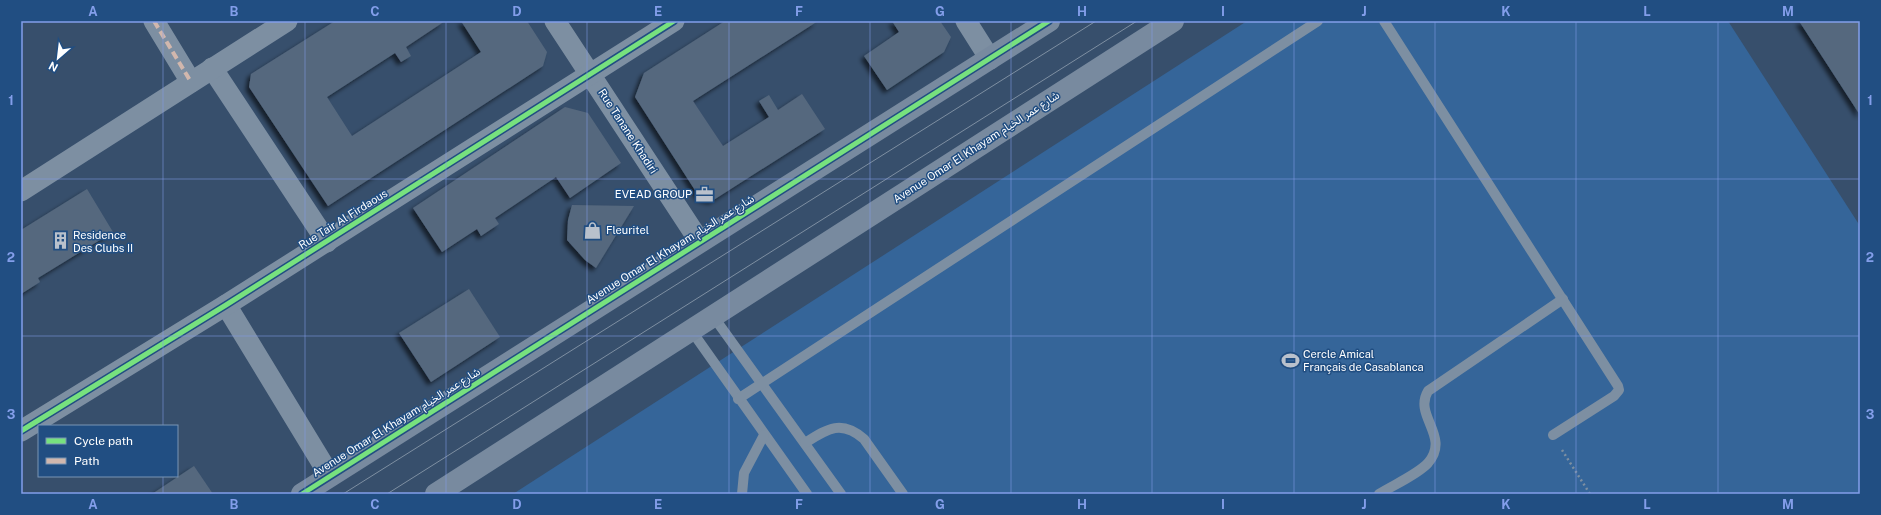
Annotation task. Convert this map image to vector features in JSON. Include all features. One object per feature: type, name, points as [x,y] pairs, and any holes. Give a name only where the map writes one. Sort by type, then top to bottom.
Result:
[{"type":"street","points":[[154,21],[191,82]]},
{"type":"street","points":[[21,191],[287,21]]},
{"type":"street","name":"Rue Tanane Khadiri","points":[[555,21],[700,242]]},
{"type":"street","name":"Rue Tair Al Firdaous","points":[[21,431],[327,242],[674,21]]},
{"type":"street","points":[[966,21],[990,59]]},
{"type":"street","name":"Avenue Omar El Khayam شارع عمر الخيام","points":[[302,494],[1049,21]]},
{"type":"street","name":"Avenue Omar El Khayam شارع عمر الخيام","points":[[436,494],[1173,21]]},
{"type":"street","points":[[212,68],[327,242]]},
{"type":"street","points":[[226,305],[330,476]]},
{"type":"lane","points":[[738,399],[1318,21]]},
{"type":"lane","points":[[1384,21],[1563,299],[1619,390],[1614,396],[1552,435]]},
{"type":"lane","points":[[1379,494],[1421,469],[1432,456],[1436,440],[1424,408],[1425,396],[1428,391],[1563,299]]},
{"type":"lane","points":[[713,316],[841,494]]},
{"type":"lane","points":[[690,330],[807,494]]},
{"type":"lane","points":[[805,443],[824,431],[834,427],[845,428],[856,432],[864,439],[903,494]]},
{"type":"lane","points":[[742,494],[744,473],[764,435]]},
{"type":"path","points":[[1552,435],[1590,494]]},
{"type":"shaded area","name":"Cercle Amical Français de Casablanca","points":[[1247,21],[1728,21],[1860,226],[1860,494],[513,494]]},
{"type":"building","points":[[335,21],[445,21],[406,47],[411,56],[401,62],[395,53],[327,97],[352,136],[481,52],[461,21],[527,21],[547,52],[543,66],[328,206],[249,87],[251,74]]},
{"type":"building","points":[[725,21],[818,21],[693,101],[723,146],[769,117],[759,101],[769,95],[778,110],[802,94],[825,129],[712,201],[700,198],[635,97],[644,73]]},
{"type":"building","points":[[892,21],[940,21],[951,37],[944,52],[887,90],[864,56],[899,32]]},
{"type":"building","points":[[1799,21],[1860,21],[1860,115]]},
{"type":"building","points":[[565,107],[588,113],[621,163],[570,198],[556,177],[495,218],[499,224],[481,236],[477,229],[442,252],[413,208]]},
{"type":"building","name":"Residence Des Clubs II","points":[[87,189],[113,232],[38,278],[40,282],[21,294],[21,230]]},
{"type":"building","name":"Fleuritel","points":[[572,205],[634,206],[596,268],[585,260],[567,240],[568,220]]},
{"type":"building","points":[[469,289],[500,337],[431,382],[399,333]]},
{"type":"building","points":[[194,466],[213,494],[152,494]]},
{"type":"tram line","points":[[343,494],[1096,21]]},
{"type":"tram line","points":[[387,494],[1137,21]]},
{"type":"marked path","points":[[154,21],[191,82]]},
{"type":"cycle path","points":[[21,431],[226,305],[674,21]]},
{"type":"cycle path","points":[[302,494],[1049,21]]},
{"type":"place","name":"EVEAD GROUP","points":[[705,194]]},
{"type":"place","name":"Fleuritel","points":[[593,230]]},
{"type":"place","name":"Residence Des Clubs II","points":[[60,241]]},
{"type":"place","name":"Cercle Amical Français de Casablanca","points":[[1290,360]]}]
